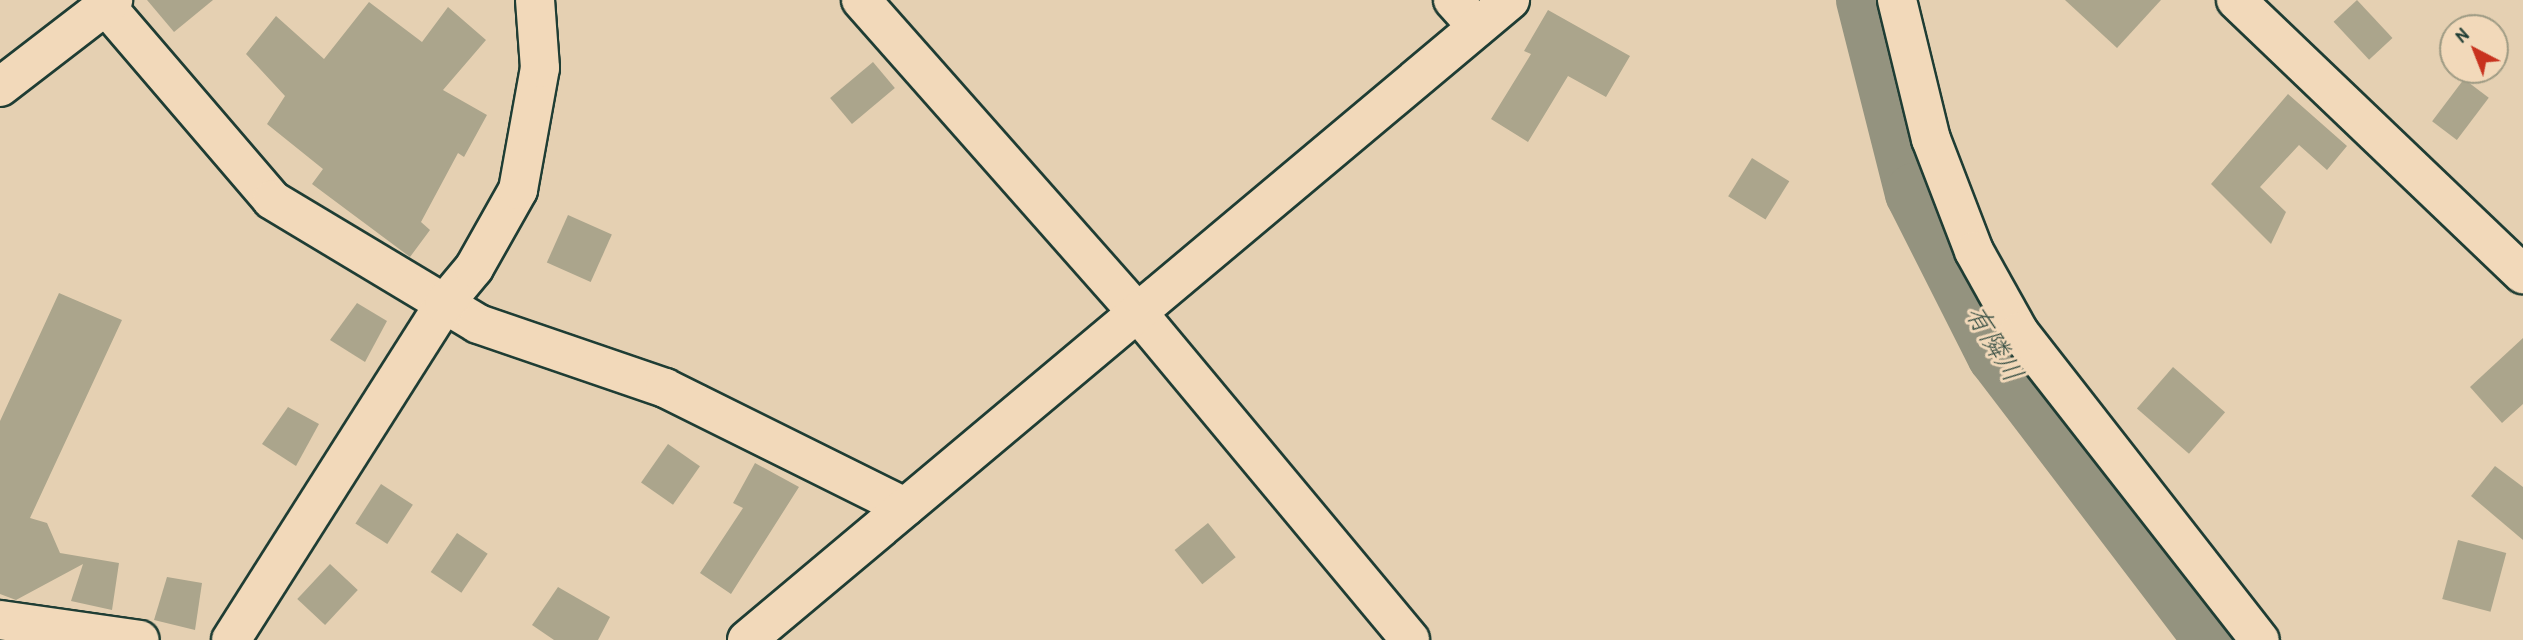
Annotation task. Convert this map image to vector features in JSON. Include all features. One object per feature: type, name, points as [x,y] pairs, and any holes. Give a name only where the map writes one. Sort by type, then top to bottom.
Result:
[{"type":"street","points":[[230,640],[444,304],[474,268],[518,190],[540,68],[535,0]]},
{"type":"street","points":[[861,0],[1138,313],[1410,640]]},
{"type":"street","points":[[747,640],[1138,313],[1465,14],[1510,0]]},
{"type":"street","points":[[1897,0],[1931,139],[1973,251],[2019,332],[2260,640]]},
{"type":"street","points":[[2236,0],[2523,274]]},
{"type":"street","points":[[0,86],[110,3],[272,200],[478,324],[665,388],[905,507]]},
{"type":"street","points":[[0,620],[140,640]]},
{"type":"building","points":[[147,0],[213,0],[174,32]]},
{"type":"building","points":[[2065,0],[2161,0],[2117,48]]},
{"type":"building","points":[[2357,0],[2392,38],[2369,60],[2334,22]]},
{"type":"building","points":[[369,2],[422,42],[448,7],[486,40],[443,90],[487,115],[464,157],[458,153],[421,222],[430,230],[410,257],[312,184],[323,169],[267,124],[285,96],[246,54],[276,16],[324,59]]},
{"type":"building","points":[[1548,10],[1630,56],[1606,97],[1568,76],[1528,142],[1491,119],[1531,54],[1524,51]]},
{"type":"building","points":[[873,62],[895,88],[852,124],[830,98]]},
{"type":"building","points":[[2460,84],[2471,84],[2489,98],[2457,140],[2432,121]]},
{"type":"building","points":[[2288,94],[2347,146],[2327,170],[2299,145],[2260,187],[2286,212],[2271,244],[2211,184]]},
{"type":"building","points":[[1752,158],[1789,181],[1765,219],[1728,196]]},
{"type":"building","points":[[568,215],[612,235],[591,282],[547,263]]},
{"type":"building","points":[[59,293],[122,320],[30,518],[47,523],[60,553],[119,563],[112,610],[71,601],[83,564],[16,600],[0,594],[0,421]]},
{"type":"building","points":[[357,303],[387,321],[365,362],[330,340]]},
{"type":"building","points":[[2523,338],[2523,404],[2502,423],[2470,387]]},
{"type":"building","points":[[2173,367],[2225,412],[2189,454],[2137,409]]},
{"type":"building","points":[[288,407],[319,424],[296,466],[262,444]]},
{"type":"building","points":[[668,444],[700,466],[673,505],[641,483]]},
{"type":"building","points":[[755,463],[799,487],[731,594],[700,573],[743,508],[733,503]]},
{"type":"building","points":[[2495,466],[2523,487],[2523,540],[2471,496]]},
{"type":"building","points":[[381,484],[413,505],[387,544],[355,523]]},
{"type":"building","points":[[1208,523],[1236,557],[1202,584],[1175,550]]},
{"type":"building","points":[[457,533],[488,554],[461,593],[431,572]]},
{"type":"building","points":[[2458,540],[2506,553],[2491,612],[2442,599]]},
{"type":"building","points":[[330,564],[358,590],[325,625],[297,599]]},
{"type":"building","points":[[167,577],[202,583],[195,630],[154,620]]},
{"type":"building","points":[[558,587],[610,617],[598,640],[554,640],[532,625]]},
{"type":"waterway","name":"有隣川","points":[[1866,0],[1915,193],[1997,355],[2214,640]]}]
